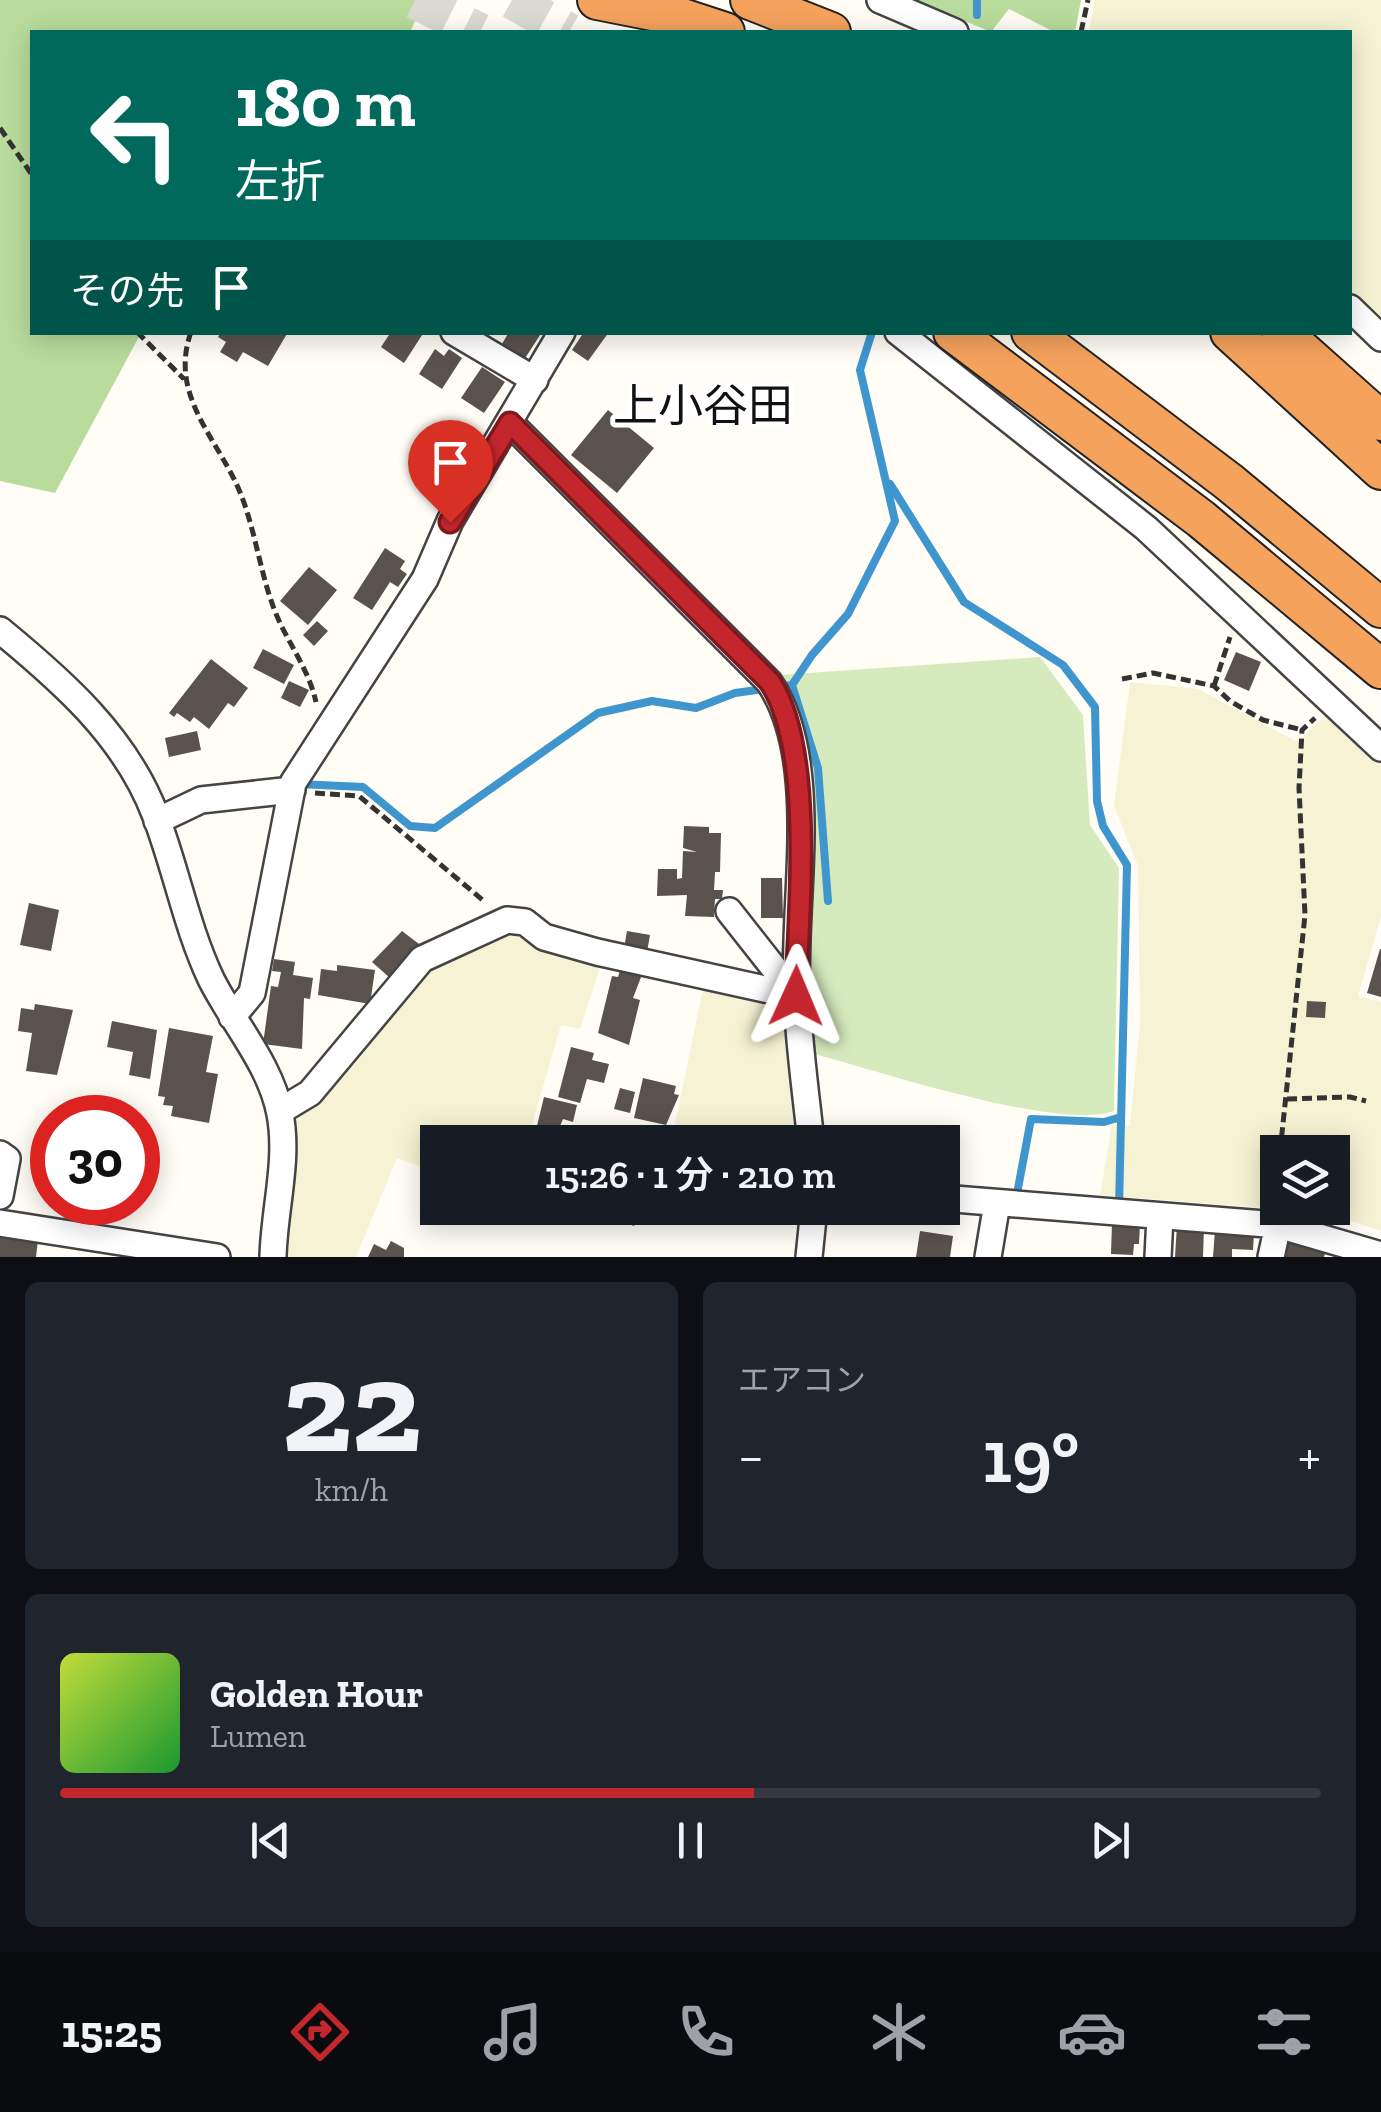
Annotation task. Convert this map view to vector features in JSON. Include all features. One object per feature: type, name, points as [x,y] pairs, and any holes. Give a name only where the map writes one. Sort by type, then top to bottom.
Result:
[{"type":"highway","points":[[598,0],[718,30]]},
{"type":"highway","points":[[750,0],[826,30]]},
{"type":"highway","points":[[957,335],[1201,519],[1381,670]]},
{"type":"highway","points":[[1036,335],[1229,482],[1381,608]]},
{"type":"highway","points":[[1233,335],[1381,470]]},
{"type":"highway","points":[[1284,335],[1381,421]]},
{"type":"street","points":[[880,0],[949,30]]},
{"type":"street","points":[[1352,310],[1381,338]]},
{"type":"street","points":[[459,335],[535,380]]},
{"type":"street","points":[[232,1017],[252,994],[292,790],[332,719],[425,579],[450,522],[560,335]]},
{"type":"street","points":[[902,335],[1146,528],[1381,748]]},
{"type":"street","points":[[510,423],[770,682],[784,705],[798,777],[796,996],[810,1125]]},
{"type":"street","points":[[0,630],[85,706],[116,744],[157,820],[196,944],[232,1017],[270,1081],[280,1111],[284,1148],[273,1257]]},
{"type":"street","points":[[157,820],[200,800],[292,790]]},
{"type":"street","points":[[730,912],[796,996]]},
{"type":"street","points":[[280,1111],[310,1093],[422,959],[507,920],[525,922],[544,937],[598,952],[796,996]]},
{"type":"street","points":[[0,1154],[7,1159],[0,1196]]},
{"type":"street","points":[[960,1199],[1260,1224]]},
{"type":"street","points":[[988,1257],[997,1202]]},
{"type":"street","points":[[1158,1257],[1160,1216]]},
{"type":"street","points":[[0,1223],[216,1257]]},
{"type":"street","points":[[809,1257],[812,1225]]},
{"type":"street","points":[[1272,1257],[1274,1225],[1381,1255]]},
{"type":"path","points":[[1081,30],[1088,0]]},
{"type":"path","points":[[0,128],[30,172]]},
{"type":"path","points":[[140,335],[184,380],[202,427],[235,482],[274,610],[314,682],[315,701],[332,719]]},
{"type":"path","points":[[184,380],[191,335]]},
{"type":"path","points":[[1214,686],[1227,640],[1246,620]]},
{"type":"path","points":[[1122,678],[1153,674],[1214,686],[1262,720],[1302,730]]},
{"type":"path","points":[[1283,1135],[1305,915],[1299,788],[1302,730],[1332,702]]},
{"type":"path","points":[[292,790],[359,796],[507,920]]},
{"type":"path","points":[[1288,1099],[1350,1097],[1366,1102]]},
{"type":"shaded area","points":[[1095,0],[1381,0],[1381,323],[1352,296],[1352,30],[1089,30]]},
{"type":"shaded area","points":[[1130,682],[1198,689],[1297,742],[1327,714],[1381,765],[1381,917],[1358,996],[1381,1002],[1381,1231],[1350,1221],[1350,1135],[1260,1135],[1260,1208],[1100,1195],[1112,1125],[1130,1126],[1140,1023],[1138,866],[1114,806]]},
{"type":"shaded area","points":[[512,927],[603,959],[580,1029],[561,1025],[532,1125],[420,1125],[420,1167],[397,1158],[356,1257],[287,1257],[295,1121],[430,961]]},
{"type":"shaded area","points":[[705,979],[787,998],[799,1125],[675,1124]]},
{"type":"green space","points":[[0,0],[425,0],[411,30],[30,30],[30,335],[140,335],[55,493],[0,481]]},
{"type":"green space","points":[[915,0],[1081,0],[1075,30],[1050,30],[1009,9],[993,30]]},
{"type":"green space","points":[[1040,657],[1083,715],[1090,825],[1119,868],[1114,1111],[1088,1115],[1053,1113],[967,1096],[814,1054],[805,961],[811,913],[803,887],[779,675]]},
{"type":"building","points":[[286,335],[268,366],[243,352],[237,362],[220,352],[226,342],[218,337]]},
{"type":"building","points":[[389,335],[422,335],[404,363],[381,347]]},
{"type":"building","points":[[507,335],[540,335],[522,363],[499,349]]},
{"type":"building","points":[[582,335],[607,335],[588,361],[572,350]]},
{"type":"building","points":[[435,349],[444,356],[449,349],[462,358],[442,389],[419,374]]},
{"type":"building","points":[[482,367],[505,382],[484,413],[461,398]]},
{"type":"building","points":[[608,410],[654,448],[617,493],[571,455]]},
{"type":"building","points":[[385,548],[405,561],[400,569],[407,574],[398,587],[390,582],[372,610],[353,598]]},
{"type":"building","points":[[309,567],[337,590],[308,625],[280,601]]},
{"type":"building","points":[[317,621],[328,631],[314,646],[303,635]]},
{"type":"building","points":[[263,649],[294,665],[284,684],[253,668]]},
{"type":"building","points":[[1236,652],[1261,662],[1249,691],[1224,680]]},
{"type":"building","points":[[211,659],[248,688],[234,707],[228,703],[209,729],[194,717],[190,722],[177,713],[174,717],[169,713]]},
{"type":"building","points":[[289,681],[309,690],[300,707],[281,698]]},
{"type":"building","points":[[197,731],[201,750],[169,757],[165,738]]},
{"type":"building","points":[[684,826],[709,827],[709,833],[721,833],[720,872],[715,872],[714,890],[723,890],[722,899],[715,899],[714,917],[685,916],[687,895],[657,896],[658,869],[677,869],[677,879],[682,878],[683,851],[697,852],[683,848]]},
{"type":"building","points":[[761,878],[782,878],[783,918],[761,918]]},
{"type":"building","points":[[29,903],[59,910],[51,951],[20,945]]},
{"type":"building","points":[[402,931],[423,947],[390,978],[372,962]]},
{"type":"building","points":[[627,931],[650,935],[647,952],[624,948]]},
{"type":"building","points":[[1381,949],[1381,997],[1367,993]]},
{"type":"building","points":[[274,959],[295,962],[293,975],[313,978],[310,999],[304,998],[302,1049],[263,1044],[271,986],[278,987],[281,972],[272,971]]},
{"type":"building","points":[[337,965],[375,970],[370,1004],[318,995],[321,969],[337,971]]},
{"type":"building","points":[[621,967],[643,972],[633,998],[640,1000],[629,1045],[598,1033],[612,976],[618,977]]},
{"type":"building","points":[[1307,1001],[1326,1002],[1325,1018],[1306,1017]]},
{"type":"building","points":[[35,1004],[73,1010],[57,1075],[26,1071],[32,1033],[18,1031],[21,1008],[34,1010]]},
{"type":"building","points":[[112,1021],[157,1030],[150,1079],[129,1075],[133,1052],[107,1047]]},
{"type":"building","points":[[169,1028],[213,1036],[206,1072],[218,1074],[209,1123],[171,1116],[173,1106],[163,1105],[165,1097],[158,1095]]},
{"type":"building","points":[[571,1047],[594,1053],[592,1060],[609,1064],[604,1083],[587,1079],[580,1103],[558,1097]]},
{"type":"building","points":[[643,1078],[676,1086],[674,1094],[679,1095],[666,1125],[634,1118]]},
{"type":"building","points":[[620,1088],[635,1092],[630,1113],[614,1109]]},
{"type":"building","points":[[544,1097],[577,1105],[573,1122],[563,1119],[560,1125],[537,1125]]},
{"type":"building","points":[[1112,1222],[1140,1223],[1139,1244],[1134,1244],[1133,1255],[1111,1254]]},
{"type":"building","points":[[1177,1225],[1204,1226],[1203,1257],[1175,1257]]},
{"type":"building","points":[[1215,1230],[1254,1233],[1253,1250],[1232,1249],[1232,1257],[1213,1257]]},
{"type":"building","points":[[920,1231],[953,1236],[950,1257],[916,1257]]},
{"type":"building","points":[[0,1237],[38,1240],[36,1257],[0,1257]]},
{"type":"building","points":[[1286,1238],[1327,1247],[1324,1257],[1282,1257]]},
{"type":"building","points":[[391,1241],[404,1248],[404,1257],[368,1257],[374,1244],[386,1250]]},
{"type":"waterway","points":[[977,0],[977,15]]},
{"type":"waterway","points":[[828,901],[818,768],[792,685],[848,614],[895,521],[860,370],[871,335]]},
{"type":"waterway","points":[[890,484],[964,602],[1063,665],[1095,707],[1097,801],[1103,826],[1127,865],[1119,1208]]},
{"type":"waterway","points":[[298,784],[363,787],[410,826],[435,828],[598,713],[652,701],[696,708],[735,693],[792,685]]},
{"type":"waterway","points":[[1016,1199],[1031,1119],[1104,1122],[1121,1117]]},
{"type":"tunnel","points":[[415,0],[476,30]]},
{"type":"tunnel","points":[[512,0],[565,30]]},
{"type":"district","name":"上小谷田","points":[[703,406]]},
{"type":"route","points":[[450,522],[510,423],[770,682],[784,705],[798,777],[796,996]]}]
